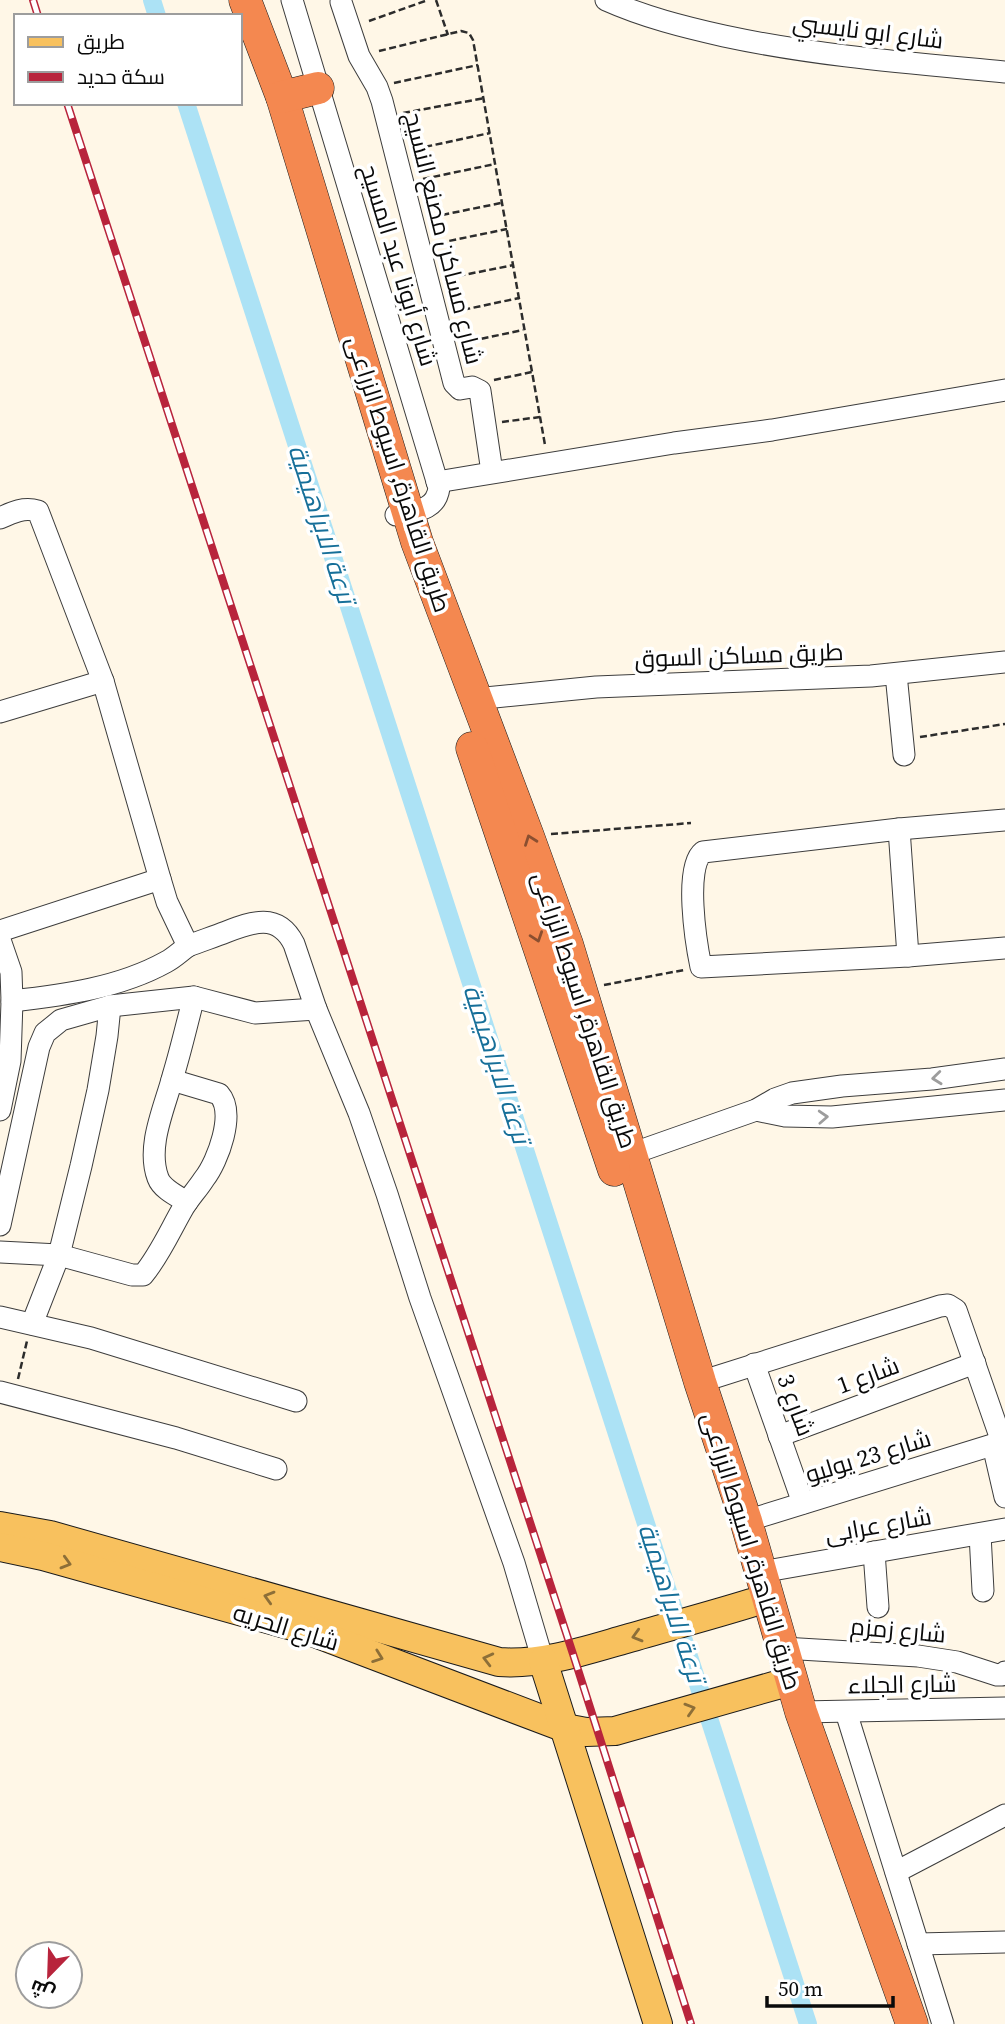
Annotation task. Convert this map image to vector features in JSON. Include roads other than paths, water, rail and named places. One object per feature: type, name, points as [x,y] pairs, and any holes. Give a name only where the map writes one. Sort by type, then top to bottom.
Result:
[{"type":"highway","name":"طريق القاهرة, اسيوط الزراعى","points":[[245,0],[282,97],[401,514],[751,1603],[762,1688],[805,1761],[892,2024]]},
{"type":"highway","name":"طريق القاهرة, اسيوط الزراعى","points":[[242,39],[363,388]]},
{"type":"highway","points":[[282,97],[318,88]]},
{"type":"highway","name":"طريق القاهرة, اسيوط الزراعى","points":[[401,514],[417,542],[567,944],[700,1382],[746,1521],[801,1712],[912,2024]]},
{"type":"main road","name":"شارع الحريه","points":[[0,1526],[51,1535],[499,1662],[521,1664],[543,1661],[751,1603]]},
{"type":"main road","name":"شارع الحريه","points":[[0,1547],[43,1556],[307,1630],[565,1728],[597,1732],[632,1727],[762,1688]]},
{"type":"main road","points":[[543,1661],[658,2024]]},
{"type":"street","name":"شارع أبونا عبد المسيح","points":[[292,0],[437,481]]},
{"type":"street","name":"شارع ابو نايسبي","points":[[606,0],[684,27],[802,51],[1005,72]]},
{"type":"street","name":"شارع مساكن مصنع النسيج","points":[[341,2],[359,56],[377,87],[386,117],[455,385],[460,389],[475,387],[480,391],[492,472]]},
{"type":"street","points":[[401,514],[424,509],[435,501],[439,488],[437,481],[772,430],[1005,390]]},
{"type":"street","points":[[0,518],[18,510],[38,511],[103,681],[167,902],[188,946]]},
{"type":"street","name":"طريق مساكن السوق","points":[[475,699],[596,687],[1004,669]]},
{"type":"street","points":[[896,674],[903,747]]},
{"type":"street","points":[[0,712],[103,681]]},
{"type":"street","points":[[1005,820],[900,829],[704,852],[693,870],[694,921],[701,967],[1005,948]]},
{"type":"street","points":[[900,829],[908,956]]},
{"type":"street","points":[[0,931],[160,879]]},
{"type":"street","points":[[12,1001],[66,995],[119,982],[166,962],[188,946],[248,924],[274,923],[290,935],[316,1009],[359,1113],[420,1298],[514,1563],[543,1661]]},
{"type":"street","points":[[0,940],[12,1001],[0,1110]]},
{"type":"street","points":[[0,1225],[39,1047],[45,1032],[61,1020],[110,1006],[194,997],[255,1013],[316,1009]]},
{"type":"street","points":[[187,1202],[158,1181],[153,1160],[161,1113],[173,1080],[194,997]]},
{"type":"street","points":[[32,1324],[58,1255],[98,1090],[110,1006]]},
{"type":"street","points":[[631,1154],[755,1110],[792,1093],[998,1071],[1000,1100],[820,1118],[785,1116],[755,1110]]},
{"type":"street","points":[[0,1252],[58,1255],[132,1275],[143,1275],[187,1202],[205,1179],[218,1152],[226,1119],[225,1104],[219,1094],[173,1080]]},
{"type":"street","points":[[700,1382],[944,1305],[951,1307],[956,1310],[1000,1443],[1005,1497]]},
{"type":"street","points":[[0,1317],[126,1348],[296,1401]]},
{"type":"street","name":"شارع 1","points":[[779,1436],[975,1363]]},
{"type":"street","name":"شارع 3","points":[[754,1364],[803,1503]]},
{"type":"street","points":[[7,1394],[176,1438],[276,1469]]},
{"type":"street","name":"شارع 23 يوليو","points":[[746,1521],[1000,1443]]},
{"type":"street","name":"شارع عرابى","points":[[761,1572],[1005,1529]]},
{"type":"street","points":[[980,1534],[984,1591]]},
{"type":"street","points":[[874,1552],[878,1607]]},
{"type":"street","name":"شارع زمزم","points":[[783,1648],[918,1656],[957,1662],[999,1675],[1005,1672]]},
{"type":"street","name":"شارع الجلاء","points":[[801,1712],[1005,1708]]},
{"type":"street","points":[[846,1712],[943,2024]]},
{"type":"street","points":[[895,1872],[1005,1815]]},
{"type":"street","points":[[918,1944],[1005,1942]]},
{"type":"waterway","name":"ترعة الابراهيمية","points":[[152,0],[156,14]]},
{"type":"waterway","name":"ترعة الابراهيمية","points":[[187,105],[808,2024]]},
{"type":"railway","points":[[33,0],[37,14]]},
{"type":"railway","points":[[68,105],[691,2024]]}]
